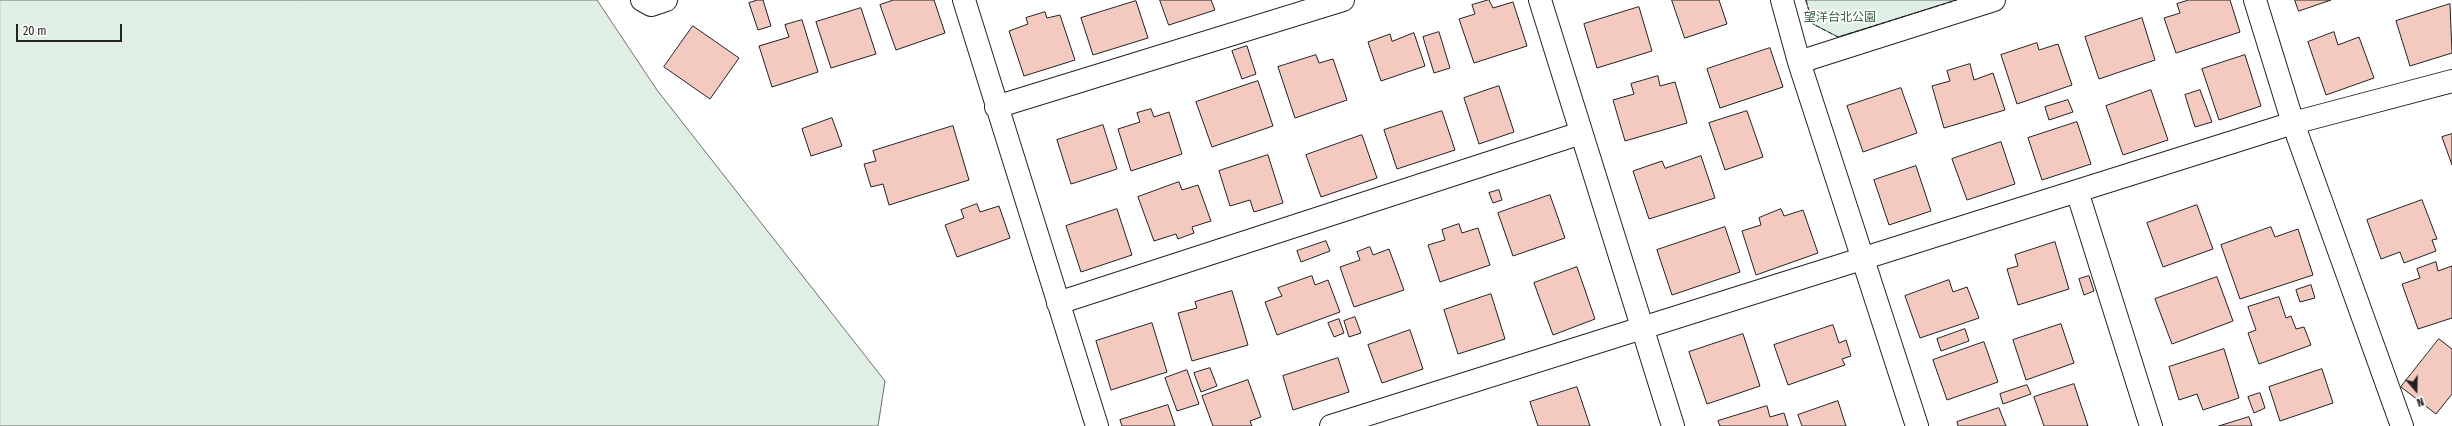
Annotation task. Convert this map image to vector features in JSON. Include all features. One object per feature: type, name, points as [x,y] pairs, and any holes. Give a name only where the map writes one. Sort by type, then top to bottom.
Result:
[{"type":"street","points":[[642,0],[651,4],[666,0]]},
{"type":"street","points":[[964,0],[996,107],[1097,426]]},
{"type":"street","points":[[996,107],[1344,0]]},
{"type":"street","points":[[1540,0],[1673,426]]},
{"type":"street","points":[[1782,0],[1799,62],[1917,426]]},
{"type":"street","points":[[1799,62],[1994,0]]},
{"type":"street","points":[[2255,0],[2293,123],[2402,426]]},
{"type":"street","points":[[1331,426],[2293,123],[2452,81]]},
{"type":"street","points":[[1058,303],[1581,133]]},
{"type":"street","points":[[2077,191],[2151,426]]},
{"type":"green space","points":[[0,0],[597,0],[657,90],[885,381],[878,426],[0,426]]},
{"type":"green space","name":"望洋台北公園","points":[[1806,0],[1957,0],[1838,37],[1813,24]]},
{"type":"building","points":[[763,0],[771,26],[758,30],[749,3]]},
{"type":"building","points":[[894,0],[934,0],[945,33],[896,50],[880,5]]},
{"type":"building","points":[[1160,0],[1211,0],[1215,10],[1169,25]]},
{"type":"building","points":[[1489,0],[1493,8],[1513,2],[1527,46],[1474,63],[1459,19],[1475,14],[1472,5]]},
{"type":"building","points":[[1672,0],[1719,0],[1727,24],[1685,38]]},
{"type":"building","points":[[2189,0],[2230,0],[2240,32],[2176,53],[2164,18],[2180,13],[2177,4]]},
{"type":"building","points":[[2295,0],[2331,0],[2299,11]]},
{"type":"building","points":[[1136,1],[1148,38],[1093,55],[1081,18]]},
{"type":"building","points":[[2450,4],[2452,53],[2410,66],[2396,21]]},
{"type":"building","points":[[1639,7],[1652,51],[1597,68],[1584,24]]},
{"type":"building","points":[[861,8],[876,54],[831,68],[816,22]]},
{"type":"building","points":[[1045,12],[1047,18],[1060,15],[1075,60],[1024,76],[1009,31],[1028,24],[1026,18]]},
{"type":"building","points":[[2142,18],[2155,60],[2099,79],[2085,37]]},
{"type":"building","points":[[802,20],[818,72],[772,87],[759,46],[789,37],[785,25]]},
{"type":"building","points":[[693,26],[739,58],[710,99],[664,67]]},
{"type":"building","points":[[1439,32],[1450,68],[1434,73],[1423,37]]},
{"type":"building","points":[[2334,32],[2338,45],[2359,37],[2374,78],[2326,95],[2308,42]]},
{"type":"building","points":[[1414,33],[1425,66],[1381,81],[1368,42],[1390,34],[1392,41]]},
{"type":"building","points":[[2037,43],[2039,50],[2058,44],[2072,85],[2017,104],[2001,55]]},
{"type":"building","points":[[1247,46],[1256,74],[1242,79],[1232,51]]},
{"type":"building","points":[[1770,48],[1783,87],[1720,108],[1707,69]]},
{"type":"building","points":[[1316,55],[1319,63],[1333,59],[1347,100],[1295,118],[1278,67]]},
{"type":"building","points":[[2245,55],[2261,106],[2219,120],[2202,69]]},
{"type":"building","points":[[1970,64],[1974,80],[1993,73],[2005,110],[1944,128],[1932,86],[1950,81],[1947,71]]},
{"type":"building","points":[[1658,76],[1660,86],[1675,82],[1687,123],[1625,141],[1613,100],[1634,94],[1631,84]]},
{"type":"building","points":[[1258,81],[1273,126],[1212,147],[1196,102]]},
{"type":"building","points":[[1499,86],[1514,132],[1479,144],[1464,98]]},
{"type":"building","points":[[1901,88],[1917,133],[1863,152],[1847,106]]},
{"type":"building","points":[[2151,90],[2168,140],[2123,155],[2106,106]]},
{"type":"building","points":[[2200,90],[2212,122],[2195,127],[2185,95]]},
{"type":"building","points":[[2068,100],[2073,112],[2049,120],[2045,107]]},
{"type":"building","points":[[1151,109],[1154,117],[1169,112],[1182,154],[1131,171],[1118,129],[1140,122],[1137,113]]},
{"type":"building","points":[[1442,111],[1455,150],[1397,169],[1384,130]]},
{"type":"building","points":[[1747,111],[1763,157],[1725,170],[1709,123]]},
{"type":"building","points":[[832,118],[842,146],[811,156],[802,129]]},
{"type":"building","points":[[2077,122],[2091,164],[2042,180],[2028,138]]},
{"type":"building","points":[[1103,125],[1117,169],[1071,184],[1057,140]]},
{"type":"building","points":[[953,126],[969,180],[889,205],[883,184],[871,187],[864,164],[876,161],[873,151]]},
{"type":"building","points":[[2452,134],[2452,165],[2442,137]]},
{"type":"building","points":[[1362,135],[1377,178],[1321,197],[1306,155]]},
{"type":"building","points":[[2001,142],[2015,184],[1967,200],[1952,159]]},
{"type":"building","points":[[1268,155],[1283,203],[1254,212],[1250,200],[1230,206],[1219,171]]},
{"type":"building","points":[[1701,156],[1715,198],[1649,219],[1633,171],[1662,161],[1665,168]]},
{"type":"building","points":[[1916,166],[1931,211],[1889,225],[1874,180]]},
{"type":"building","points":[[1179,182],[1182,190],[1198,185],[1211,221],[1192,227],[1194,233],[1178,239],[1176,234],[1154,241],[1138,197]]},
{"type":"building","points":[[1499,190],[1502,200],[1493,203],[1489,193]]},
{"type":"building","points":[[1550,195],[1565,238],[1513,256],[1498,213]]},
{"type":"building","points":[[2422,200],[2437,239],[2432,240],[2436,251],[2404,263],[2400,252],[2381,259],[2367,220]]},
{"type":"building","points":[[977,204],[980,212],[999,206],[1010,238],[957,257],[945,225],[964,218],[961,210]]},
{"type":"building","points":[[2197,205],[2213,249],[2163,267],[2147,223]]},
{"type":"building","points":[[1117,209],[1132,255],[1081,272],[1066,226]]},
{"type":"building","points":[[1781,209],[1784,216],[1803,210],[1818,253],[1756,275],[1742,231],[1761,225],[1759,218]]},
{"type":"building","points":[[1459,224],[1462,233],[1478,228],[1490,265],[1440,282],[1428,245],[1445,240],[1442,230]]},
{"type":"building","points":[[1725,227],[1740,272],[1672,295],[1657,250]]},
{"type":"building","points":[[2271,227],[2275,237],[2298,229],[2313,275],[2240,299],[2221,245]]},
{"type":"building","points":[[1326,241],[1330,251],[1301,262],[1297,251]]},
{"type":"building","points":[[2055,242],[2069,289],[2018,305],[2007,269],[2018,266],[2015,255]]},
{"type":"building","points":[[1370,247],[1373,255],[1389,249],[1404,290],[1354,307],[1340,267],[1360,260],[1357,252]]},
{"type":"building","points":[[2436,262],[2438,271],[2452,266],[2452,318],[2418,329],[2402,284],[2420,278],[2417,269]]},
{"type":"building","points":[[1577,267],[1595,319],[1553,335],[1534,283]]},
{"type":"building","points":[[1312,276],[1315,285],[1328,280],[1340,312],[1277,335],[1265,302],[1282,296],[1278,288]]},
{"type":"building","points":[[2089,276],[2094,291],[2084,295],[2079,279]]},
{"type":"building","points":[[2217,277],[2233,321],[2172,344],[2155,299]]},
{"type":"building","points":[[1949,280],[1953,292],[1967,287],[1979,318],[1920,338],[1905,296]]},
{"type":"building","points":[[2311,285],[2315,298],[2300,302],[2296,290]]},
{"type":"building","points":[[1232,291],[1248,345],[1192,361],[1178,313],[1197,308],[1195,302]]},
{"type":"building","points":[[1491,294],[1505,339],[1458,354],[1444,310]]},
{"type":"building","points":[[2279,297],[2286,318],[2291,316],[2296,329],[2304,327],[2311,345],[2259,364],[2248,333],[2256,330],[2248,307]]},
{"type":"building","points":[[1355,317],[1361,333],[1349,337],[1344,321]]},
{"type":"building","points":[[1339,319],[1344,333],[1334,337],[1328,323]]},
{"type":"building","points":[[1152,323],[1167,372],[1111,390],[1096,341]]},
{"type":"building","points":[[2061,324],[2074,363],[2026,380],[2013,340]]},
{"type":"building","points":[[1833,325],[1839,343],[1846,340],[1851,356],[1842,359],[1845,365],[1788,385],[1774,345]]},
{"type":"building","points":[[1965,329],[1969,341],[1941,351],[1937,339]]},
{"type":"building","points":[[1410,330],[1423,369],[1382,383],[1368,345]]},
{"type":"building","points":[[1743,334],[1760,386],[1707,404],[1689,352]]},
{"type":"building","points":[[2439,339],[2452,349],[2452,394],[2436,414],[2401,387]]},
{"type":"building","points":[[1984,342],[1998,382],[1947,400],[1933,360]]},
{"type":"building","points":[[2224,349],[2239,398],[2203,410],[2197,394],[2179,400],[2169,367]]},
{"type":"building","points":[[1338,358],[1349,392],[1293,410],[1283,376]]},
{"type":"building","points":[[1210,368],[1217,386],[1201,392],[1194,373]]},
{"type":"building","points":[[2322,369],[2333,403],[2280,421],[2269,387]]},
{"type":"building","points":[[1187,370],[1199,404],[1177,411],[1165,378]]},
{"type":"building","points":[[1248,380],[1261,417],[1250,421],[1252,426],[1213,426],[1202,396]]},
{"type":"building","points":[[2074,384],[2088,426],[2044,426],[2034,397]]},
{"type":"building","points":[[2027,385],[2031,394],[2003,404],[2000,394]]},
{"type":"building","points":[[1577,387],[1590,426],[1538,426],[1530,402]]},
{"type":"building","points":[[2260,393],[2265,408],[2254,413],[2248,397]]},
{"type":"building","points":[[1838,401],[1846,426],[1802,426],[1798,415]]},
{"type":"building","points":[[1168,405],[1175,426],[1122,426],[1120,420]]},
{"type":"building","points":[[1767,406],[1770,417],[1784,413],[1788,426],[1720,426],[1718,421]]},
{"type":"building","points":[[1999,408],[2006,426],[1958,426],[1957,422]]},
{"type":"building","points":[[2249,417],[2252,426],[2219,426]]},
{"type":"fence","points":[[1806,0],[1813,24],[1838,37],[1957,0]]}]
